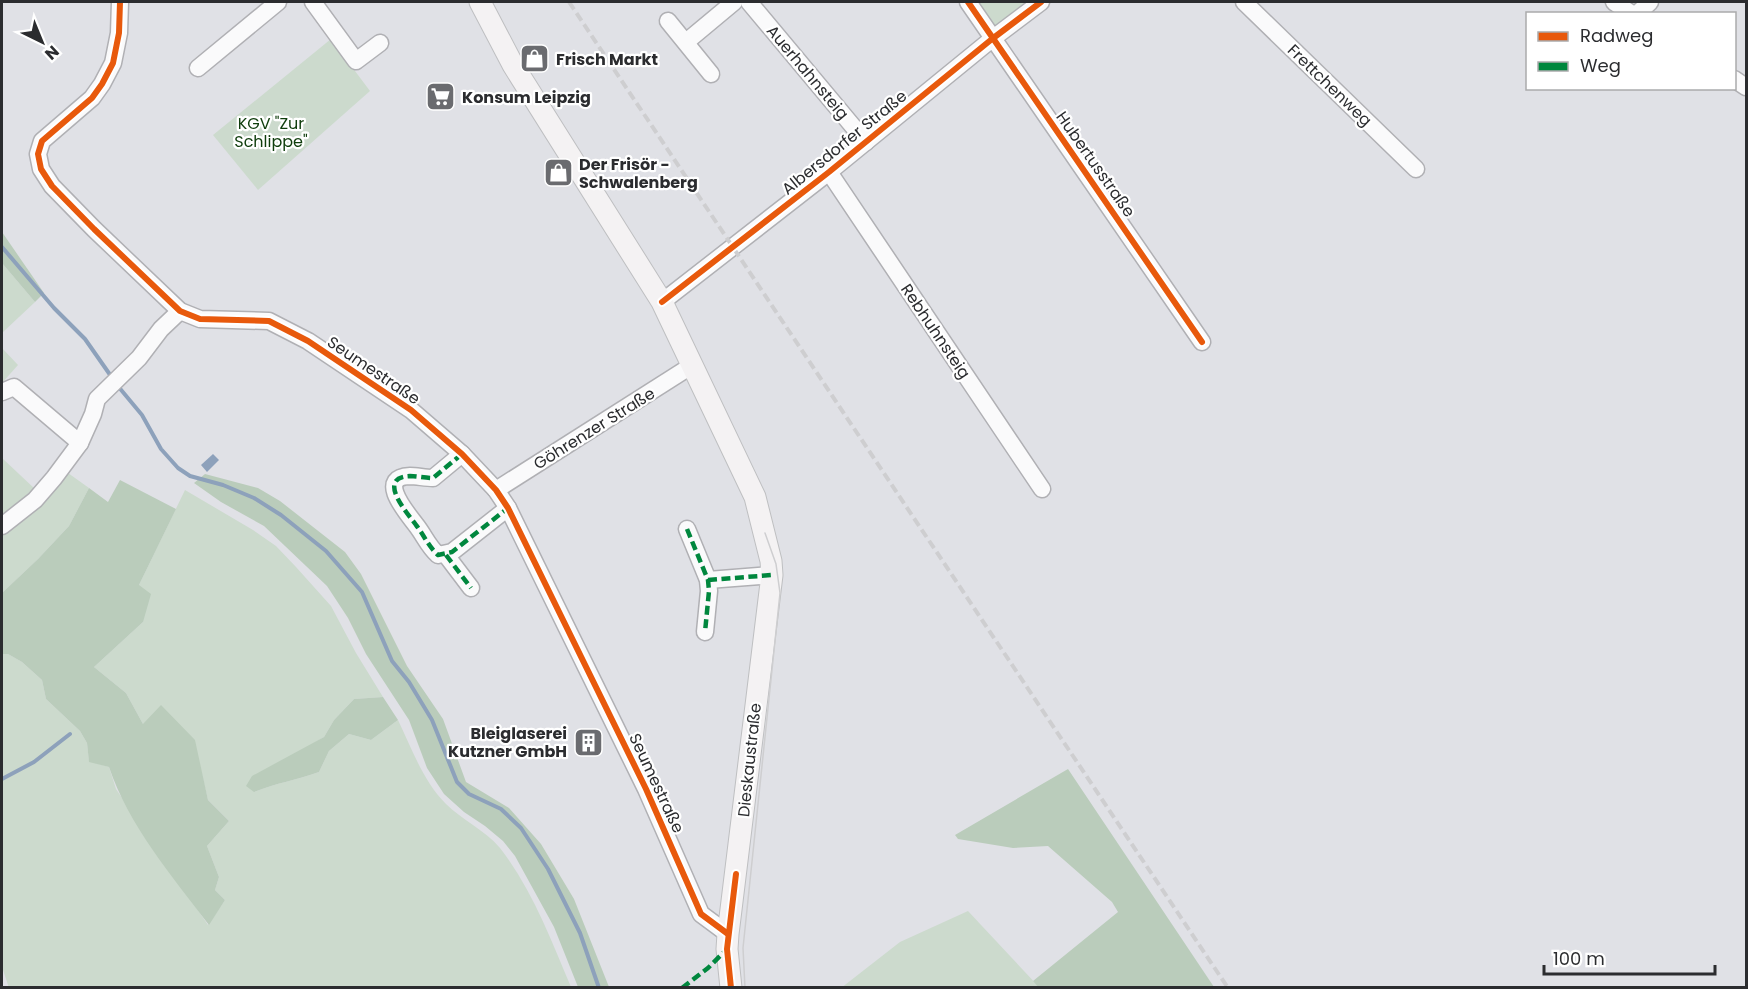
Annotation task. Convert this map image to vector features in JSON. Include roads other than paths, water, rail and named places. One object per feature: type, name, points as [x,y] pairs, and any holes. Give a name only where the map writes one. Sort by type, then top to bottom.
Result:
[{"type":"main road","name":"Dieskaustraße","points":[[480,2],[513,65],[662,302],[755,497],[765,533],[772,575],[728,934],[727,949],[731,987]]},
{"type":"street","name":"Seumestraße","points":[[120,2],[119,33],[113,63],[92,98],[42,141],[38,154],[41,169],[61,196],[180,311],[200,319],[269,321],[308,341],[411,410],[462,454],[496,490],[508,508],[646,789],[701,914],[728,934]]},
{"type":"street","points":[[198,68],[278,2]]},
{"type":"street","points":[[313,2],[356,61],[380,43]]},
{"type":"street","points":[[686,42],[734,2]]},
{"type":"street","name":"Auerhahnsteig","points":[[749,2],[866,142]]},
{"type":"street","name":"Hubertusstraße","points":[[968,2],[1202,342]]},
{"type":"street","name":"Albersdorfer Straße","points":[[662,302],[1041,2]]},
{"type":"street","name":"Frettchenweg","points":[[1244,2],[1416,169]]},
{"type":"street","points":[[1614,2],[1631,12]]},
{"type":"street","points":[[1637,12],[1650,2]]},
{"type":"street","points":[[668,21],[711,74]]},
{"type":"street","name":"Rebhuhnsteig","points":[[829,172],[1042,489]]},
{"type":"street","points":[[2,526],[35,500],[80,443],[97,399],[139,358],[161,329],[180,311]]},
{"type":"street","name":"Göhrenzer Straße","points":[[496,490],[691,366]]},
{"type":"street","points":[[2,392],[14,387],[80,443]]},
{"type":"street","points":[[462,454],[433,478],[407,476],[397,481],[394,489],[396,499],[431,548],[438,555],[446,555],[508,508]]},
{"type":"street","points":[[687,529],[708,580],[705,632]]},
{"type":"street","points":[[446,555],[471,588]]},
{"type":"street","points":[[708,580],[772,575]]},
{"type":"water","points":[[213,454],[219,460],[207,472],[201,465]]},
{"type":"waterway","points":[[2,247],[54,308],[85,339],[113,379]]},
{"type":"waterway","points":[[117,385],[142,415],[161,449],[178,468],[190,476],[223,485],[254,498],[281,515],[326,551],[362,592],[392,661],[409,682],[432,720],[457,782],[469,794],[501,809],[521,828],[548,869],[580,933],[599,988]]},
{"type":"waterway","points":[[2,779],[34,762],[70,734]]},
{"type":"tram line","points":[[745,988],[743,948],[780,593],[776,564],[765,533]]},
{"type":"railway","points":[[569,2],[1228,988]]},
{"type":"place","name":"Frisch Markt","points":[[535,59]]},
{"type":"place","name":"Konsum Leipzig","points":[[441,97]]},
{"type":"place","name":"Der Frisör - Schwalenberg","points":[[558,173]]},
{"type":"place","name":"Bleiglaserei Kutzner GmbH","points":[[588,742]]},
{"type":"park label","name":"KGV \"Zur Schlippe\"","points":[[271,132]]}]
